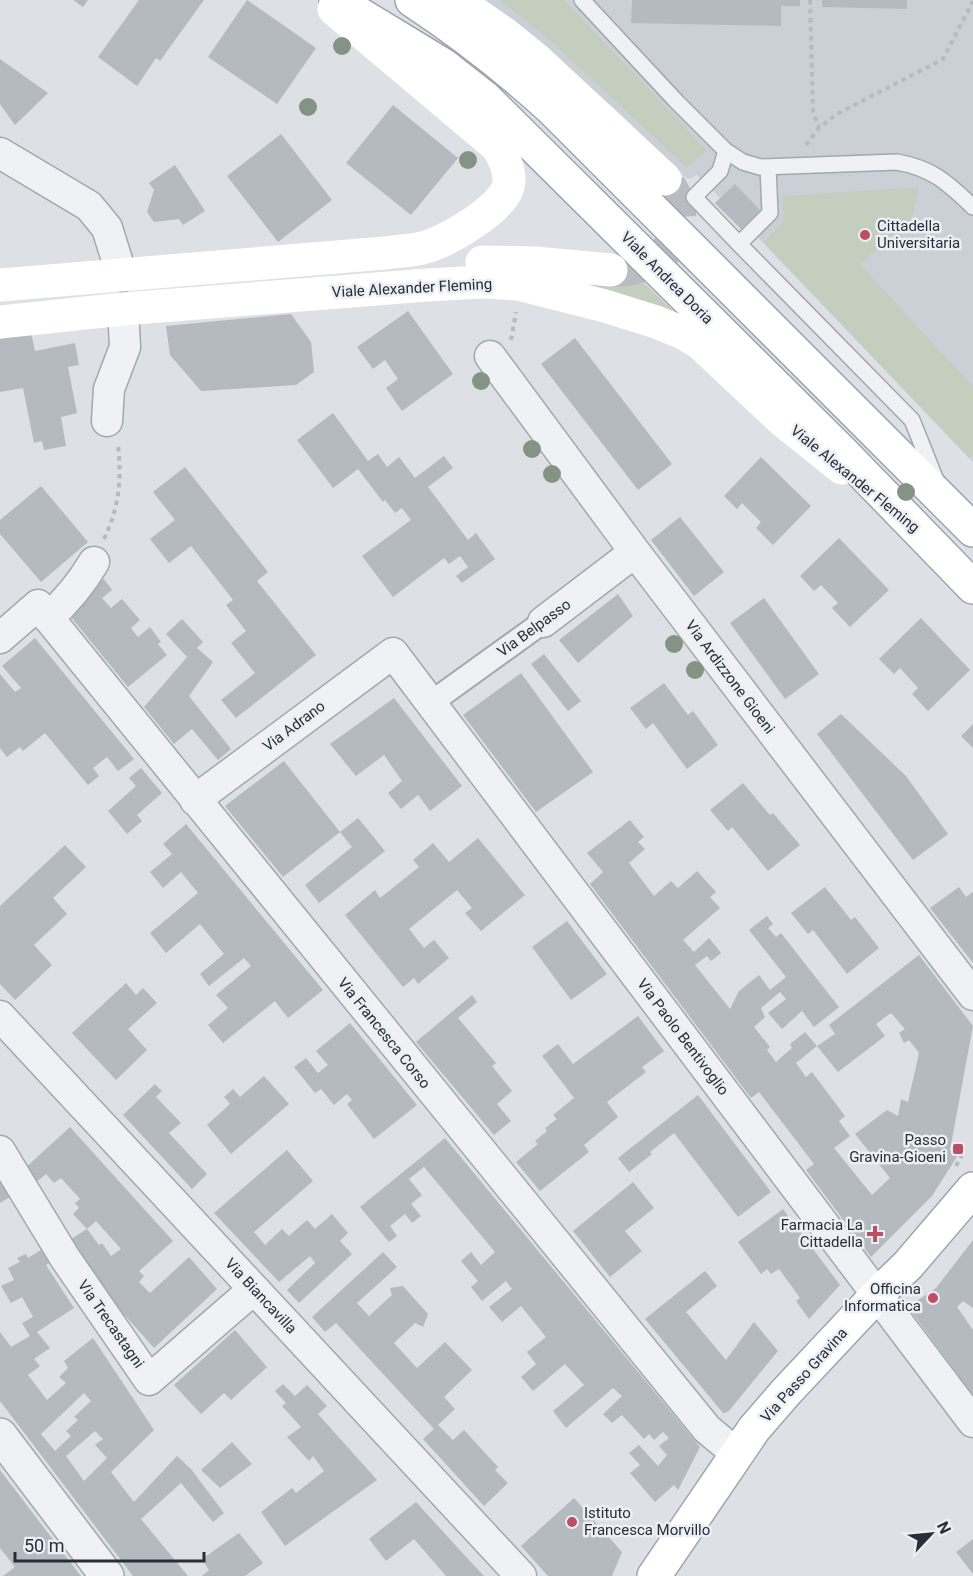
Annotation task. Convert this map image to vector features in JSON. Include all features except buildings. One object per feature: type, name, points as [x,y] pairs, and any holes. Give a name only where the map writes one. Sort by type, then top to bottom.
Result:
[{"type":"main road","points":[[0,285],[424,248],[480,218],[499,200],[508,187],[508,172],[498,147],[324,0]]},
{"type":"main road","name":"Viale Andrea Doria","points":[[336,0],[444,65],[485,98],[924,535],[973,587]]},
{"type":"main road","points":[[412,0],[465,36],[512,73],[552,109],[973,531]]},
{"type":"main road","points":[[456,0],[536,59],[665,179]]},
{"type":"main road","points":[[0,310],[30,302],[477,262],[535,263],[611,270]]},
{"type":"main road","name":"Viale Alexander Fleming","points":[[0,322],[123,309],[482,282],[518,284],[605,306],[672,328],[701,344],[782,420],[924,535]]},
{"type":"main road","name":"Via Passo Gravina","points":[[654,1576],[754,1429],[877,1295],[908,1265],[973,1189]]},
{"type":"street","points":[[0,153],[89,206],[107,228],[122,276]]},
{"type":"street","points":[[107,421],[109,389],[125,348],[123,309]]},
{"type":"street","name":"Via Ardizzone Gioeni","points":[[500,349],[635,552],[973,995]]},
{"type":"street","name":"Via Belpasso","points":[[432,702],[635,552]]},
{"type":"street","points":[[0,638],[69,599],[94,562]]},
{"type":"street","name":"Via Francesca Corso","points":[[43,612],[706,1429],[737,1454]]},
{"type":"street","name":"Via Adrano","points":[[195,800],[393,653]]},
{"type":"street","name":"Via Paolo Bentivoglio","points":[[393,653],[973,1422]]},
{"type":"street","name":"Via Biancavilla","points":[[0,1016],[521,1576]]},
{"type":"street","name":"Via Trecastagni","points":[[0,1151],[65,1258],[149,1380],[254,1289]]},
{"type":"street","points":[[0,1435],[107,1576]]},
{"type":"lane","points":[[582,0],[676,101],[726,151],[743,162],[760,167],[897,162],[913,165],[927,169],[973,207]]},
{"type":"lane","points":[[726,151],[720,171],[694,197],[912,420],[945,502]]},
{"type":"lane","points":[[739,244],[770,213],[768,167]]},
{"type":"path","points":[[810,0],[813,112],[819,128]]},
{"type":"path","points":[[801,166],[806,143],[819,128],[837,114],[943,59],[973,1]]},
{"type":"path","points":[[500,349],[517,306]]},
{"type":"path","points":[[94,562],[111,526],[120,488],[117,432],[107,421]]},
{"type":"shaded area","name":"Cittadella Universitaria","points":[[484,0],[973,0],[973,462],[746,225],[741,229],[715,203],[720,198],[697,175],[689,179],[685,177],[617,111],[543,45]]},
{"type":"green space","points":[[500,0],[564,0],[707,150],[687,168],[553,43]]},
{"type":"green space","points":[[919,187],[913,216],[860,265],[973,386],[973,454],[969,458],[763,242],[783,223],[783,196]]},
{"type":"green space","points":[[532,273],[625,285],[644,283],[681,318]]},
{"type":"tunnel","points":[[611,270],[630,269],[647,264],[662,255],[672,243],[678,229],[680,213],[676,197],[665,179]]},
{"type":"place","name":"Cittadella Universitaria","points":[[865,235]]},
{"type":"place","name":"Passo Gravina-Gioeni","points":[[958,1149]]},
{"type":"place","name":"Farmacia La Cittadella","points":[[875,1234]]},
{"type":"place","name":"Officina Informatica","points":[[933,1298]]},
{"type":"place","name":"Istituto Francesca Morvillo","points":[[572,1522]]}]
